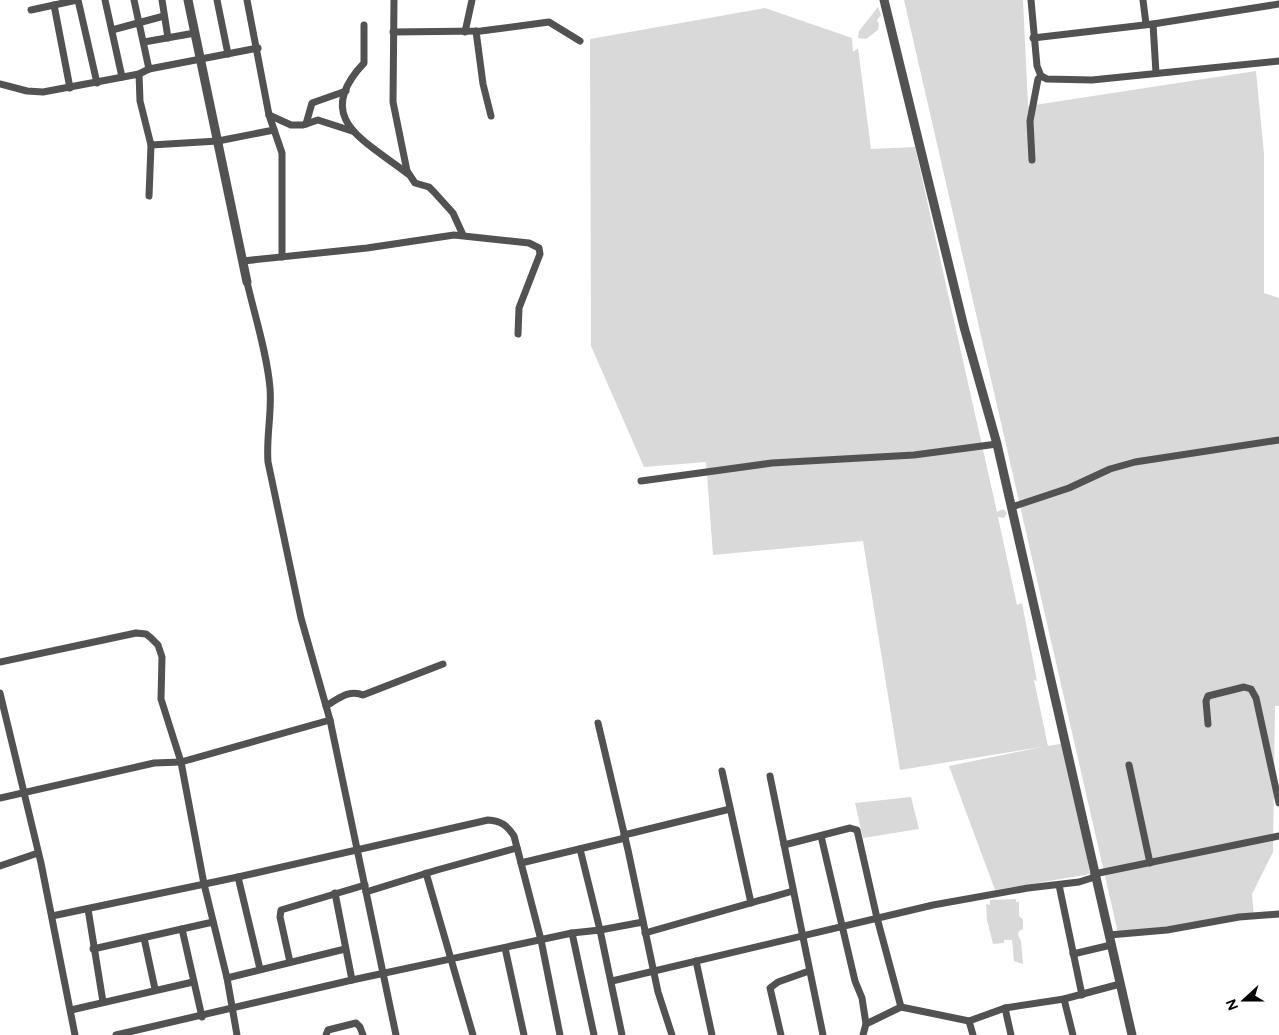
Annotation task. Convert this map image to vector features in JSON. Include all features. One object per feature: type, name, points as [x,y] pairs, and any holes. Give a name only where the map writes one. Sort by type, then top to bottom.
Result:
[{"type":"street","points":[[31,10],[77,0],[97,83]]},
{"type":"street","points":[[105,0],[122,77]]},
{"type":"street","points":[[134,0],[149,70]]},
{"type":"street","points":[[162,0],[168,38]]},
{"type":"street","points":[[188,0],[270,386],[271,410],[266,437],[268,462],[301,618],[330,720],[396,1035]]},
{"type":"street","points":[[217,0],[228,54]]},
{"type":"street","points":[[247,0],[258,48],[269,115],[282,153],[282,257]]},
{"type":"street","points":[[394,0],[393,102],[409,174]]},
{"type":"street","points":[[465,32],[472,0]]},
{"type":"street","points":[[884,0],[964,327],[997,444],[1094,876],[1132,1035]]},
{"type":"street","points":[[1032,160],[1030,121],[1038,79],[1041,76],[1033,38],[1033,0]]},
{"type":"street","points":[[1143,0],[1149,24],[1156,73]]},
{"type":"street","points":[[1033,38],[1149,24],[1279,4]]},
{"type":"street","points":[[54,5],[70,88]]},
{"type":"street","points":[[112,30],[164,16]]},
{"type":"street","points":[[393,32],[476,32],[549,22],[580,41]]},
{"type":"street","points":[[352,131],[342,116],[341,103],[353,74],[364,63],[364,25]]},
{"type":"street","points":[[476,32],[483,84],[491,116]]},
{"type":"street","points":[[144,42],[195,33]]},
{"type":"street","points":[[0,84],[27,91],[70,88],[258,48]]},
{"type":"street","points":[[1041,76],[1047,79],[1078,80],[1279,60]]},
{"type":"street","points":[[139,74],[140,101],[151,145],[149,196]]},
{"type":"street","points":[[306,124],[312,103],[346,91]]},
{"type":"street","points":[[269,115],[291,125],[306,124],[318,120],[352,131],[409,174],[415,183],[429,187],[453,213],[463,235]]},
{"type":"street","points":[[151,145],[218,141],[274,130]]},
{"type":"street","points":[[243,261],[367,248],[445,236],[463,235],[529,243],[539,248],[540,254],[519,308],[518,334]]},
{"type":"street","points":[[1012,507],[1069,488],[1110,469],[1136,462],[1279,440]]},
{"type":"street","points":[[641,481],[772,462],[914,455],[997,444]]},
{"type":"street","points":[[0,662],[136,633],[146,634],[158,645],[162,657],[161,699],[181,762],[204,884],[227,978],[238,1035]]},
{"type":"street","points":[[326,706],[349,693],[355,692],[363,695],[443,664]]},
{"type":"street","points":[[1208,724],[1206,701],[1208,696],[1244,688],[1251,689],[1256,698],[1278,791],[1279,803]]},
{"type":"street","points":[[0,694],[52,916],[75,1035]]},
{"type":"street","points":[[0,798],[154,763],[181,762],[330,720]]},
{"type":"street","points":[[598,723],[625,836],[654,972],[672,1035]]},
{"type":"street","points":[[1129,765],[1150,863]]},
{"type":"street","points":[[722,771],[751,903]]},
{"type":"street","points":[[770,776],[823,1035]]},
{"type":"street","points":[[521,863],[730,809]]},
{"type":"street","points":[[52,916],[238,878],[488,820],[499,821],[508,826],[514,836],[541,940],[560,1035]]},
{"type":"street","points":[[784,846],[850,828],[858,832],[877,918],[901,1007]]},
{"type":"street","points":[[821,836],[855,981],[862,998],[866,1024],[862,1035]]},
{"type":"street","points":[[612,981],[962,899],[1058,885],[1150,863],[1279,836]]},
{"type":"street","points":[[290,962],[279,912],[286,908],[335,893],[366,889],[517,848]]},
{"type":"street","points":[[580,849],[612,981],[622,1035]]},
{"type":"street","points":[[0,866],[38,853]]},
{"type":"street","points":[[426,873],[473,1035]]},
{"type":"street","points":[[238,878],[260,969]]},
{"type":"street","points":[[1058,885],[1082,995]]},
{"type":"street","points":[[646,933],[793,891]]},
{"type":"street","points":[[335,893],[352,980]]},
{"type":"street","points":[[88,909],[103,1002]]},
{"type":"street","points":[[1109,935],[1167,930],[1239,917],[1279,914]]},
{"type":"street","points":[[93,949],[213,922]]},
{"type":"street","points":[[116,1035],[202,1017],[352,980],[383,975],[572,933],[643,922]]},
{"type":"street","points":[[182,929],[202,1017]]},
{"type":"street","points":[[572,933],[594,1035]]},
{"type":"street","points":[[144,938],[155,989]]},
{"type":"street","points":[[1073,954],[1111,944]]},
{"type":"street","points":[[505,948],[524,1035]]},
{"type":"street","points":[[227,978],[345,949]]},
{"type":"street","points":[[696,961],[712,1035]]},
{"type":"street","points":[[781,1035],[770,988],[778,982],[809,971]]},
{"type":"street","points":[[71,1010],[155,989],[193,982]]},
{"type":"street","points":[[866,1024],[901,1007],[969,1021],[1005,1008],[1064,999],[1120,984]]},
{"type":"street","points":[[1064,999],[1073,1035]]},
{"type":"street","points":[[1005,1008],[1011,1035]]},
{"type":"street","points":[[969,1021],[973,1035]]},
{"type":"street","points":[[326,1035],[328,1030],[356,1023],[363,1035]]},
{"type":"shaded area","points":[[904,0],[1023,0],[1028,106],[1256,71],[1264,154],[1264,293],[1279,298],[1279,706],[1275,706],[1273,852],[1252,894],[1254,918],[1118,933]]},
{"type":"shaded area","points":[[878,7],[881,15],[877,20],[879,24],[878,30],[866,39],[858,38],[859,31]]},
{"type":"shaded area","points":[[765,8],[852,38],[853,52],[858,48],[871,149],[915,147],[997,512],[1003,509],[1007,513],[1004,518],[998,517],[1017,605],[1022,603],[1037,681],[1034,680],[1048,746],[1065,743],[1090,874],[995,890],[949,766],[1041,747],[900,770],[863,541],[713,555],[706,462],[644,467],[591,346],[590,39]]},
{"type":"shaded area","points":[[911,797],[919,829],[863,838],[855,803]]},
{"type":"shaded area","points":[[1016,899],[1016,902],[1019,902],[1019,916],[1023,919],[1023,929],[1019,931],[1018,935],[1021,941],[1023,964],[1014,961],[1012,940],[1004,940],[1004,943],[993,944],[987,920],[986,904],[990,905],[990,900]]}]
